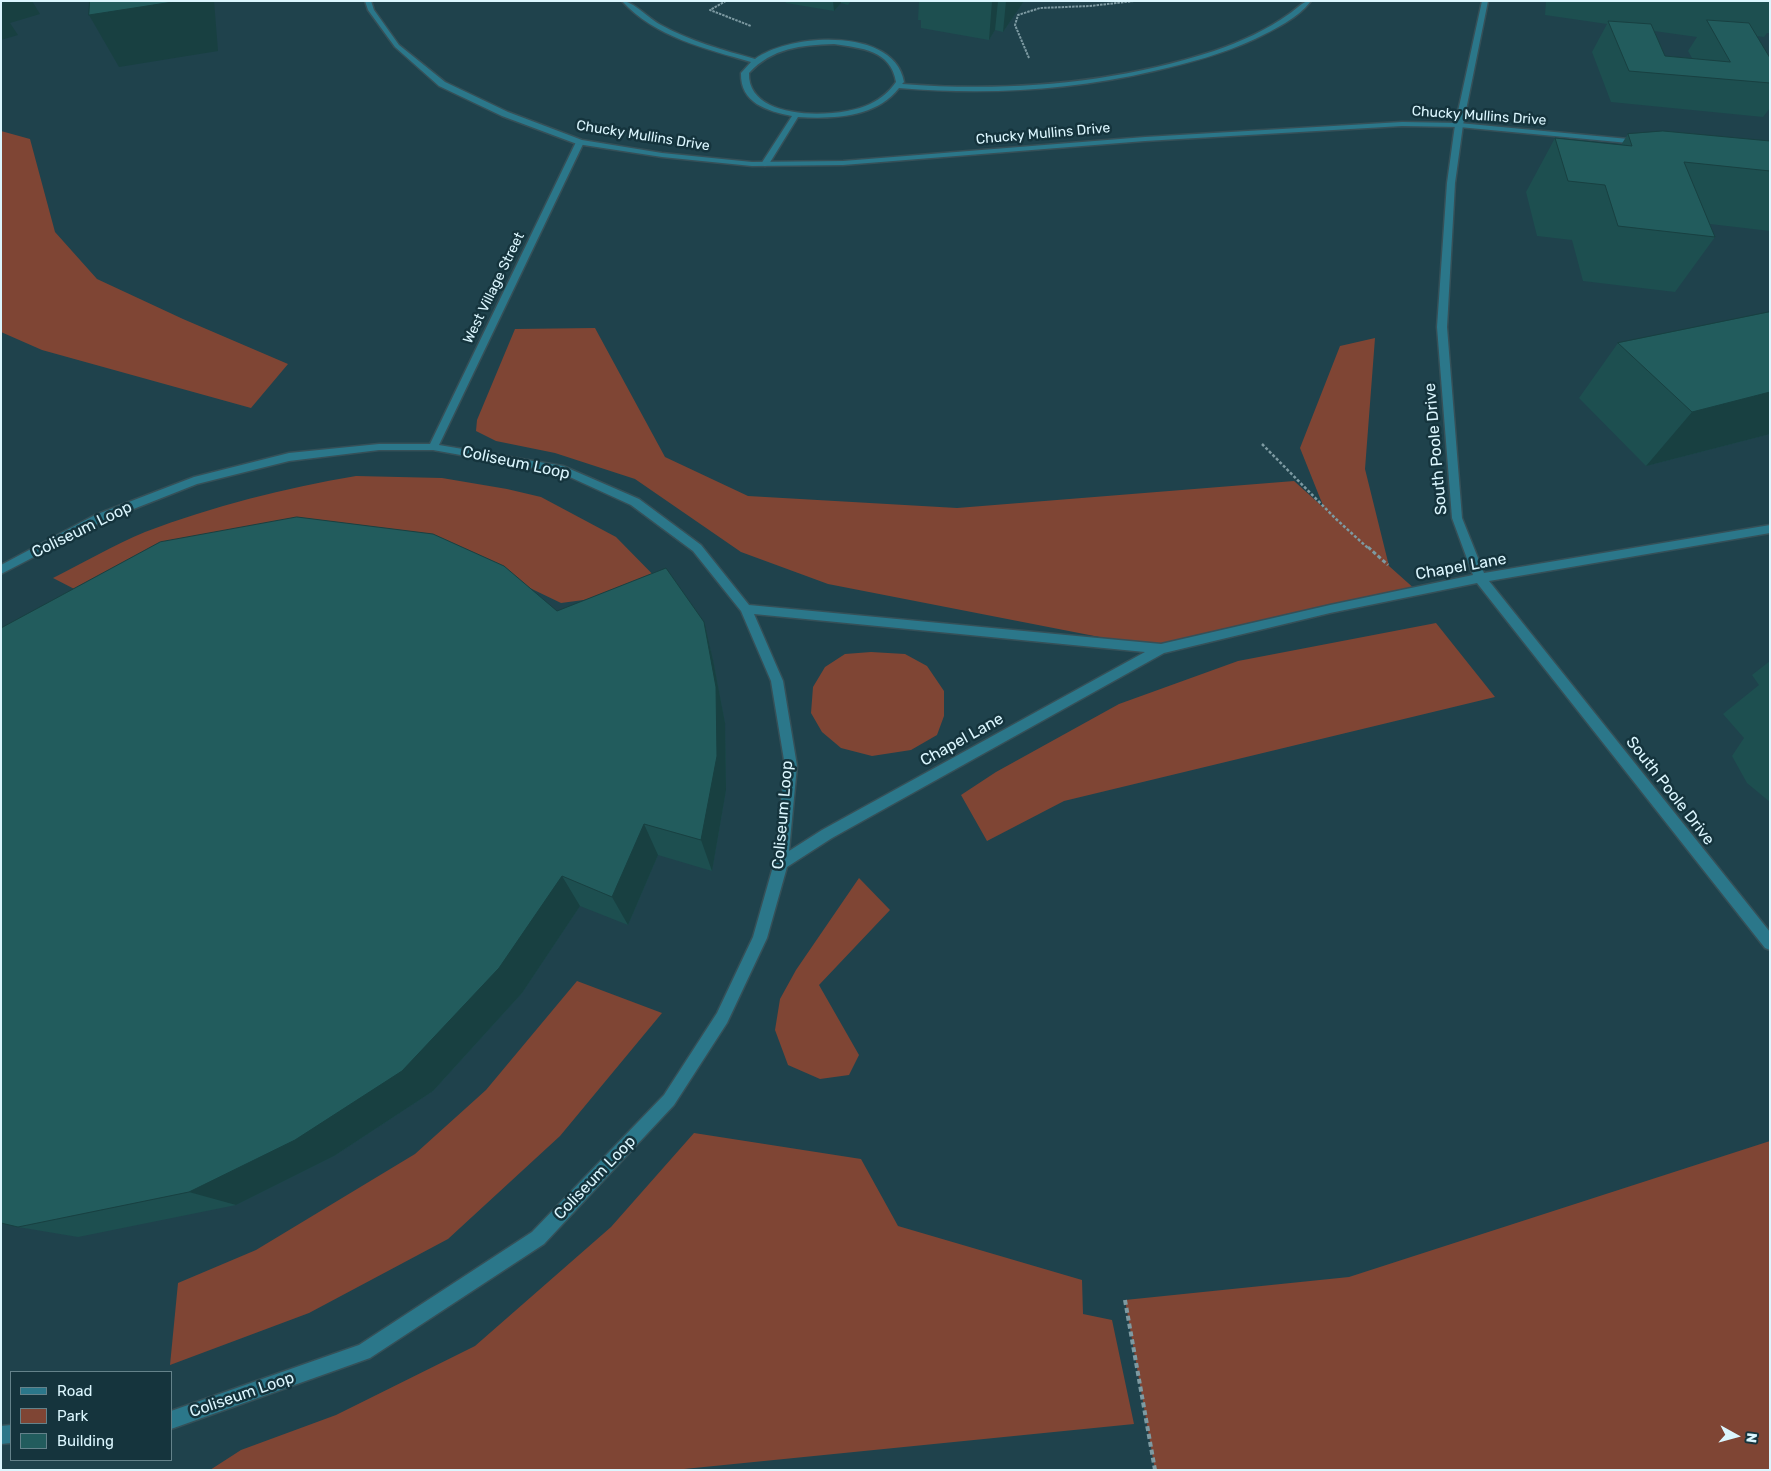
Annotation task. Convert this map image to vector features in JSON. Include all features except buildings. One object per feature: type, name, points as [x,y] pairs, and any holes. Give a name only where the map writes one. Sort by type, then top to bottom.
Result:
[{"type":"street","name":"Chucky Mullins Drive","points":[[368,1],[371,10],[397,46],[442,84],[505,114],[580,142],[662,155],[765,164],[843,163],[1145,138],[1402,124],[1459,125],[1652,144]]},
{"type":"street","points":[[624,1],[655,25],[698,45],[755,61]]},
{"type":"street","points":[[899,86],[942,90],[1003,91],[1075,85],[1120,77],[1185,63],[1234,47],[1280,24],[1308,1]]},
{"type":"street","name":"South Poole Drive","points":[[1485,1],[1459,125],[1450,183],[1442,327],[1457,518],[1480,578],[1770,943]]},
{"type":"street","points":[[834,42],[861,46],[884,55],[897,68],[899,86],[890,96],[870,108],[841,115],[796,115],[780,112],[757,101],[746,88],[745,73],[755,61],[778,49],[805,43],[834,42]]},
{"type":"street","points":[[765,164],[796,115]]},
{"type":"street","name":"West Village Street","points":[[434,447],[580,142]]},
{"type":"street","name":"Coliseum Loop","points":[[1,570],[99,518],[194,481],[289,457],[379,447],[434,447],[563,470],[635,502],[697,548],[746,609],[777,681],[791,766],[781,863],[760,938],[722,1018],[669,1100],[538,1238],[364,1352],[172,1420]]},
{"type":"street","name":"Chapel Lane","points":[[781,863],[827,834],[1161,649],[1330,609],[1480,578],[1770,529]]},
{"type":"street","name":"Chapel Lane","points":[[746,609],[1161,649]]},
{"type":"path","points":[[726,1],[710,10],[758,28]]},
{"type":"path","points":[[1030,61],[1015,25],[1018,15],[1047,5],[1075,7],[1134,1]]},
{"type":"path","points":[[1262,444],[1336,519],[1389,566]]},
{"type":"path","points":[[1124,1300],[1155,1470]]},
{"type":"shaded area","points":[[1,1],[1770,1],[1770,1470],[1,1470]]},
{"type":"green space","points":[[1,131],[30,139],[55,232],[97,279],[183,319],[288,364],[251,408],[42,350],[1,332]]},
{"type":"green space","points":[[595,328],[665,457],[748,496],[957,508],[1294,481],[1324,508],[1300,448],[1340,346],[1375,338],[1365,469],[1389,566],[1417,591],[1161,649],[828,584],[741,552],[635,479],[555,453],[496,441],[476,431],[477,420],[515,329]]},
{"type":"green space","points":[[356,476],[442,478],[541,497],[616,537],[667,589],[561,603],[484,566],[117,611],[53,578],[133,537],[197,514],[302,486]]},
{"type":"green space","points":[[1436,623],[1495,697],[1064,801],[987,841],[961,795],[996,772],[1119,704],[1238,661]]},
{"type":"green space","points":[[871,652],[905,654],[927,666],[944,691],[944,716],[937,735],[911,750],[872,756],[841,748],[822,732],[811,713],[813,687],[825,667],[845,654]]},
{"type":"green space","points":[[859,878],[890,910],[819,985],[859,1055],[849,1075],[820,1079],[788,1065],[775,1030],[780,999],[796,970]]},
{"type":"green space","points":[[577,981],[662,1013],[560,1136],[448,1239],[309,1313],[170,1365],[178,1283],[256,1250],[415,1154],[486,1090]]},
{"type":"green space","points":[[694,1133],[861,1159],[898,1226],[1082,1280],[1083,1314],[1112,1320],[1134,1424],[674,1470],[210,1470],[241,1450],[336,1415],[475,1346],[611,1227]]},
{"type":"green space","points":[[1770,1141],[1770,1470],[1155,1470],[1125,1300],[1349,1277]]}]
